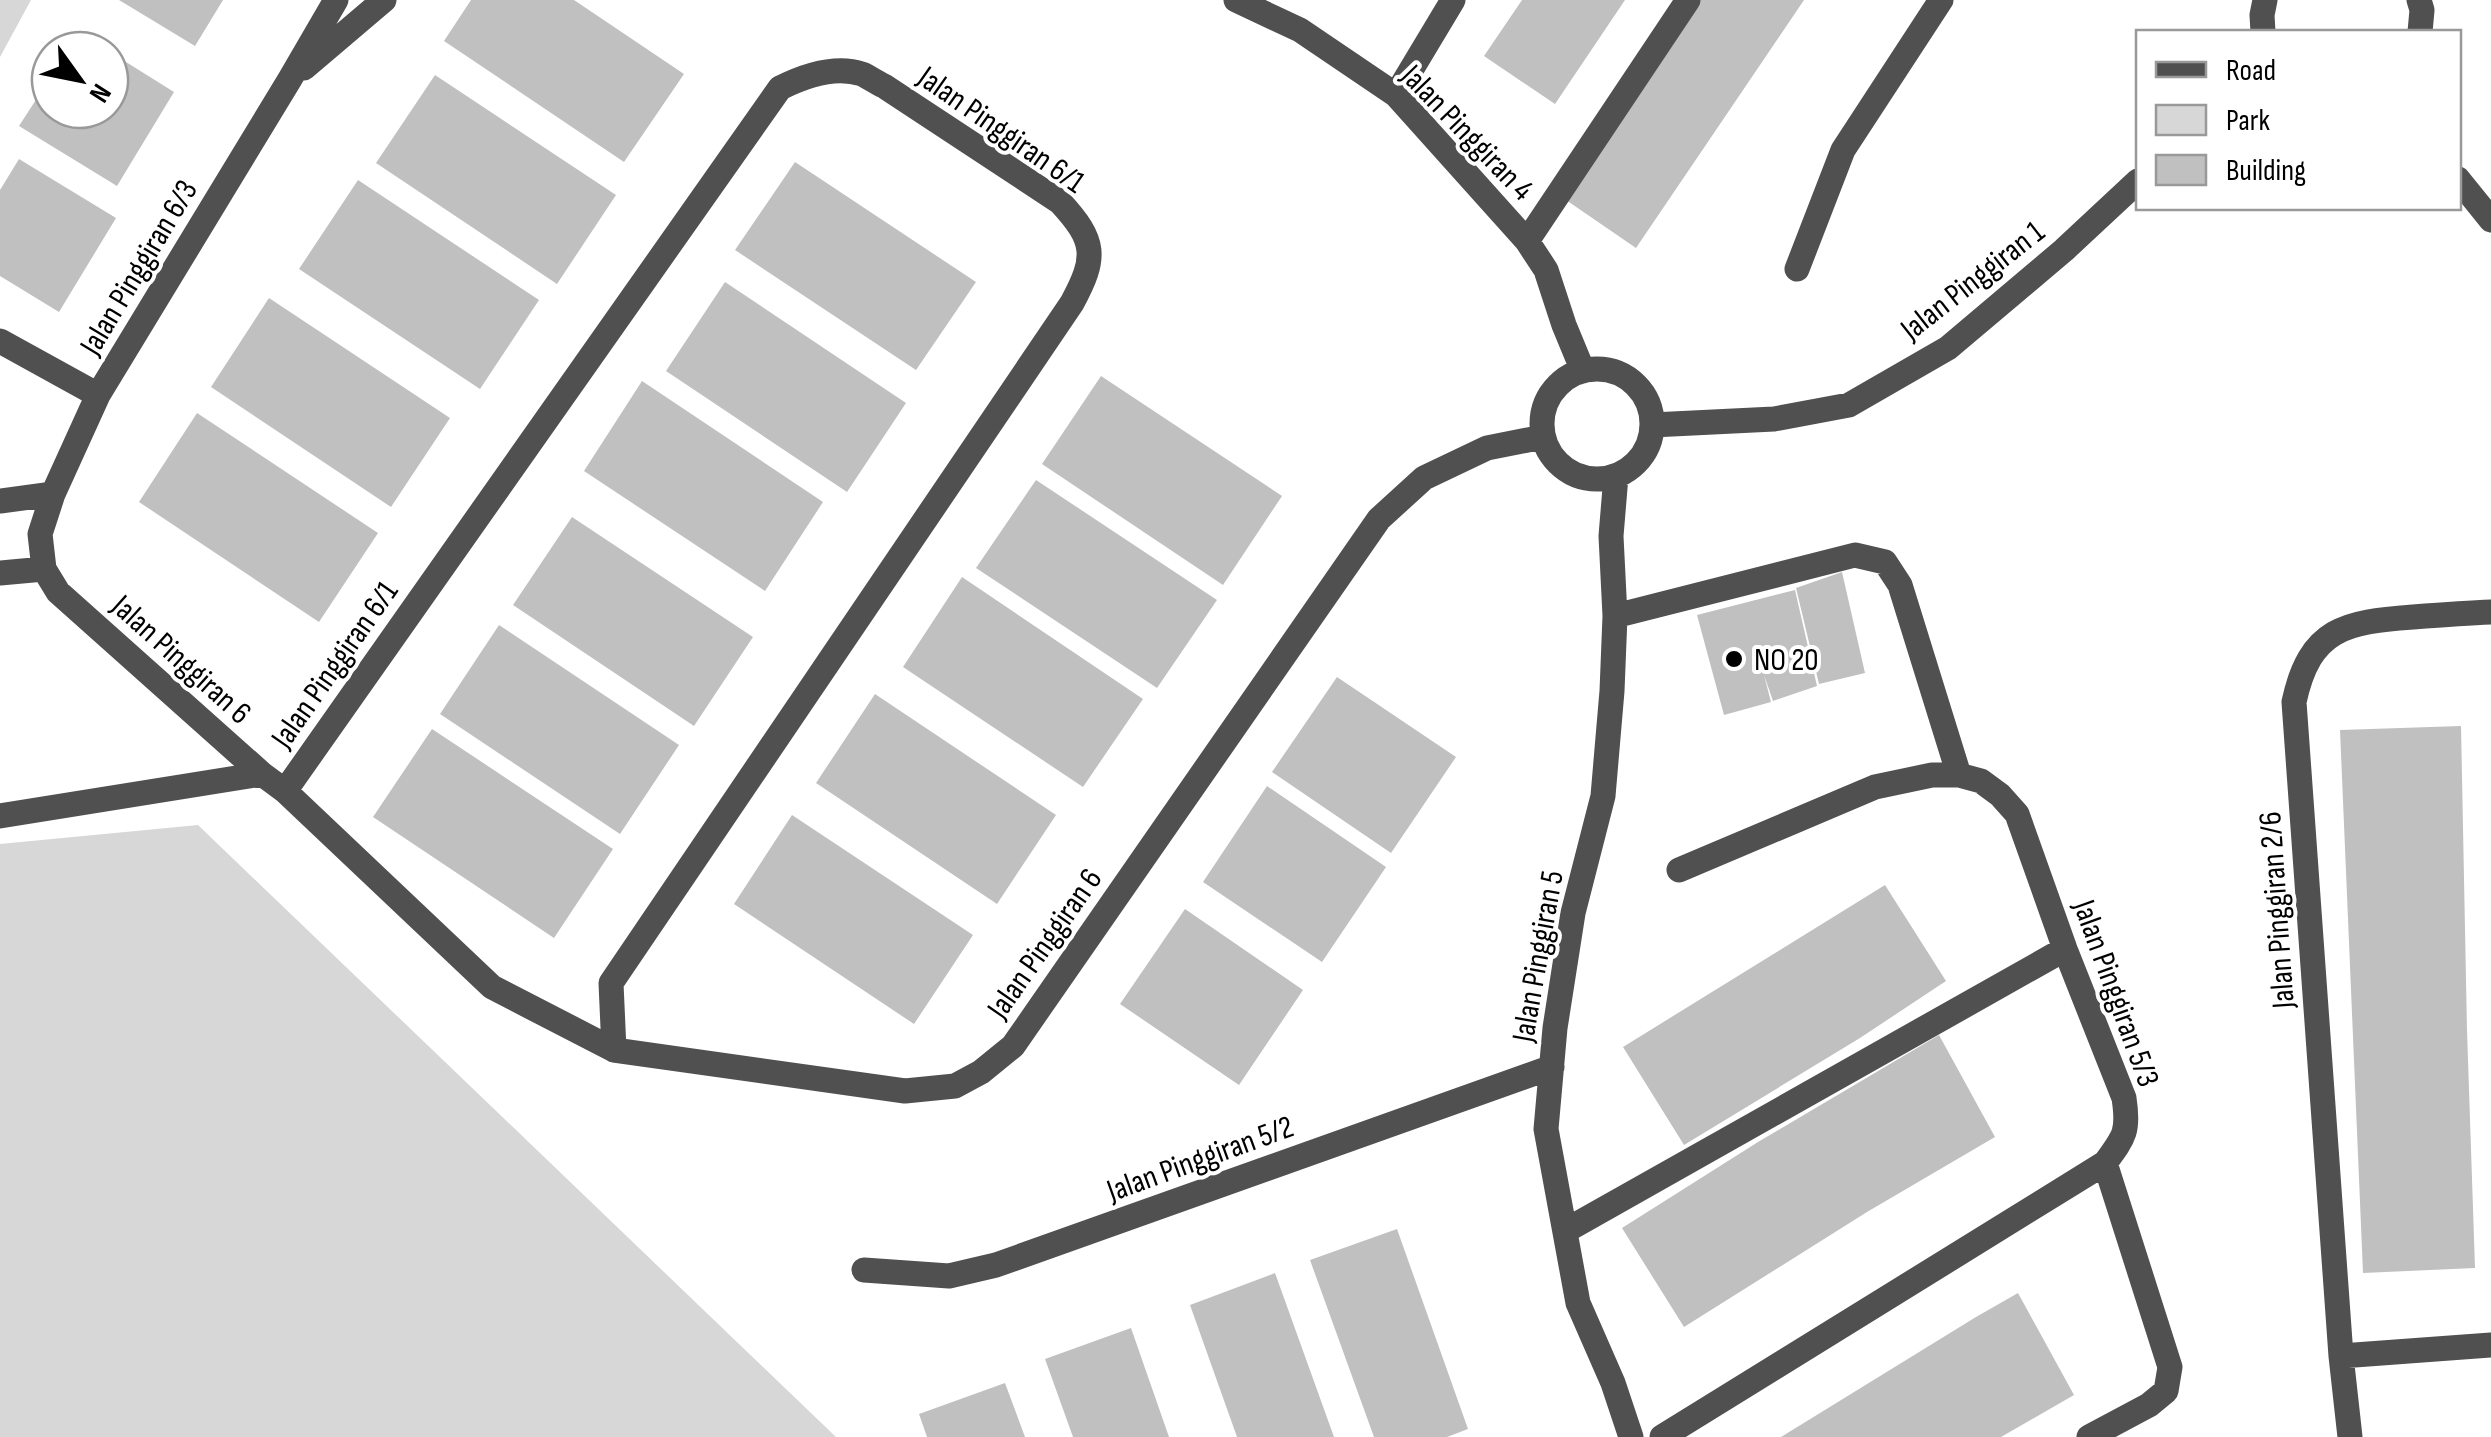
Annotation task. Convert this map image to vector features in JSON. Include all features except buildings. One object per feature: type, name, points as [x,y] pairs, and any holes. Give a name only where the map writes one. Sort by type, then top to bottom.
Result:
[{"type":"street","name":"Jalan Pinggiran 6/3","points":[[44,569],[40,534],[53,494],[98,395],[336,0]]},
{"type":"street","name":"Jalan Pinggiran 6/3","points":[[290,80],[384,0]]},
{"type":"street","name":"Jalan Pinggiran 4","points":[[1236,0],[1300,30],[1396,96],[1527,241],[1546,270],[1583,371]]},
{"type":"street","points":[[1396,96],[1453,0]]},
{"type":"street","points":[[1527,241],[1688,0]]},
{"type":"street","points":[[1797,269],[1844,150],[1941,0]]},
{"type":"street","points":[[2263,30],[2264,0]]},
{"type":"street","points":[[2419,0],[2420,30]]},
{"type":"street","name":"Jalan Pinggiran 6/1","points":[[285,791],[780,88],[802,77],[830,72],[860,73],[1060,202],[1080,223],[1090,247],[1087,275],[1072,303],[611,982],[614,1050]]},
{"type":"street","name":"Jalan Pinggiran 1","points":[[1652,425],[1774,419],[1849,404],[1948,348],[2136,183]]},
{"type":"street","points":[[2461,183],[2491,220]]},
{"type":"street","points":[[0,342],[98,395]]},
{"type":"street","points":[[1600,369],[1631,380],[1650,408],[1652,425],[1642,456],[1630,468],[1601,480],[1585,479],[1558,464],[1543,438],[1542,421],[1554,389],[1567,377],[1583,371],[1600,369]]},
{"type":"street","name":"Jalan Pinggiran 6","points":[[44,569],[58,592],[285,791],[492,988],[614,1050],[905,1090],[954,1086],[981,1072],[1013,1046],[1380,519],[1424,478],[1486,448],[1543,438]]},
{"type":"street","name":"Jalan Pinggiran 5","points":[[1616,476],[1611,536],[1615,616],[1612,691],[1602,796],[1573,913],[1555,1028],[1546,1129],[1578,1303],[1613,1382],[1631,1437]]},
{"type":"street","points":[[0,502],[53,494]]},
{"type":"street","points":[[1615,616],[1854,555],[1885,562],[1900,585],[1959,775],[1932,775],[1875,787],[1679,870]]},
{"type":"street","points":[[0,573],[44,569]]},
{"type":"street","name":"Jalan Pinggiran 2/6","points":[[2350,1437],[2294,702],[2300,673],[2316,648],[2338,630],[2368,620],[2491,612]]},
{"type":"street","name":"Jalan Pinggiran 6","points":[[0,816],[262,774]]},
{"type":"street","name":"Jalan Pinggiran 5/3","points":[[1959,775],[1981,781],[2017,814],[2124,1098],[2128,1124],[2105,1162]]},
{"type":"street","points":[[1564,1231],[2066,949]]},
{"type":"street","name":"Jalan Pinggiran 5/2","points":[[864,1270],[950,1276],[996,1265],[1552,1067]]},
{"type":"street","points":[[1662,1437],[2105,1162],[2170,1368],[2166,1391],[2149,1405],[2089,1437]]},
{"type":"street","points":[[2341,1356],[2491,1345]]},
{"type":"green space","points":[[0,0],[31,0],[0,57]]},
{"type":"green space","points":[[198,825],[836,1437],[0,1437],[0,844]]},
{"type":"place","name":"NO 20","points":[[1734,659]]}]
